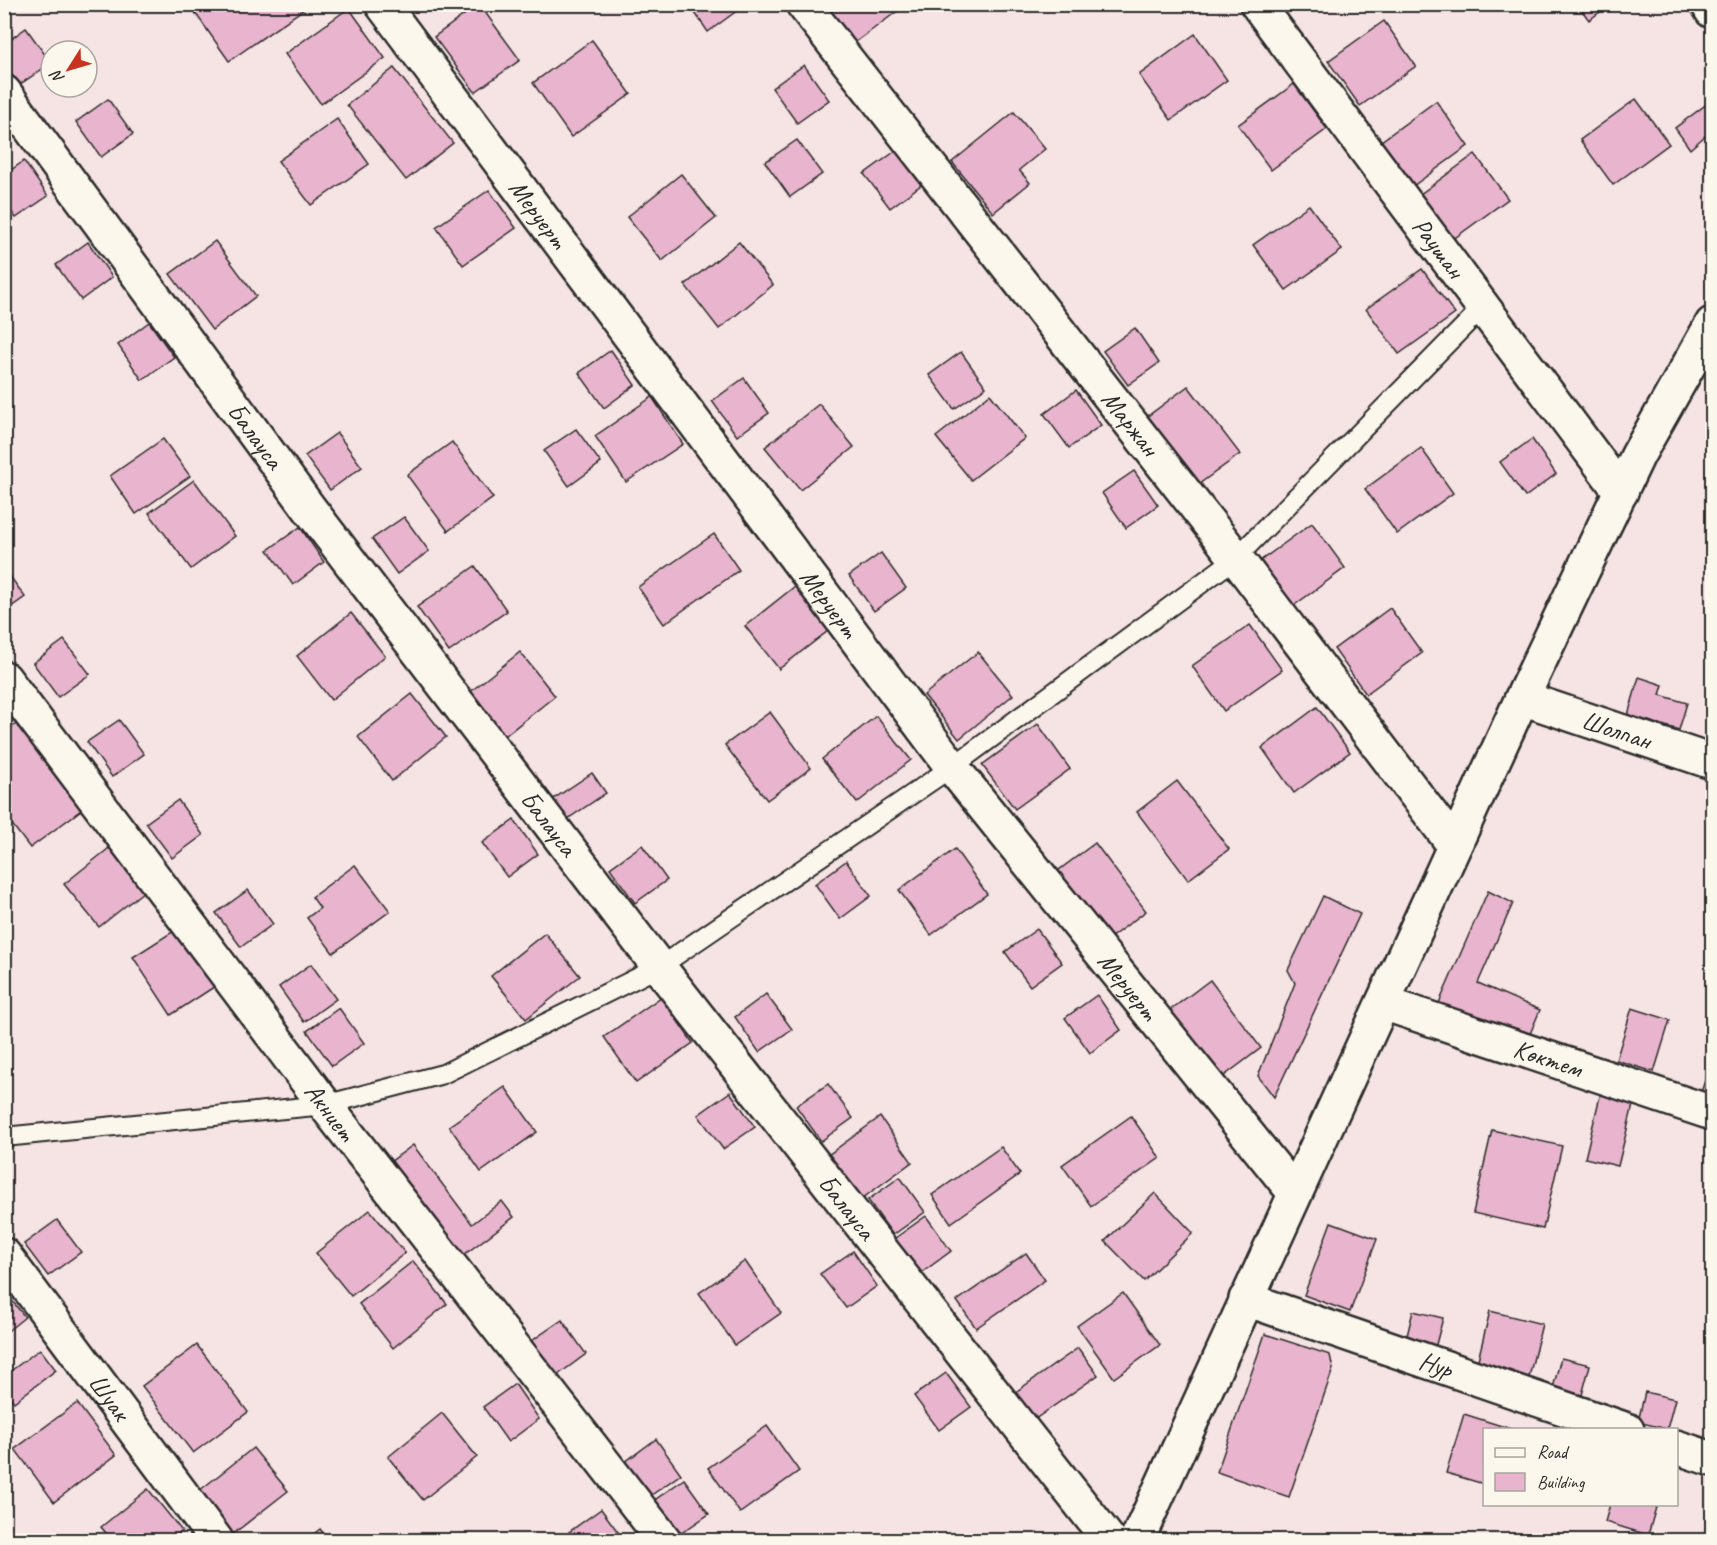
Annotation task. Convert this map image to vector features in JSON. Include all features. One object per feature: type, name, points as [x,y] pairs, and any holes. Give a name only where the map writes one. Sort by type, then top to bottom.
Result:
[{"type":"street","name":"Меруерт","points":[[382,4],[952,767],[1294,1192]]},
{"type":"street","name":"Маржан","points":[[802,4],[1236,558],[1454,845]]},
{"type":"street","name":"Раушан","points":[[1257,4],[1621,492]]},
{"type":"street","points":[[1708,4],[1713,11]]},
{"type":"street","name":"Балауса","points":[[4,92],[309,508],[659,967],[1109,1540]]},
{"type":"street","points":[[1137,1540],[1294,1192],[1522,698],[1638,455],[1711,328]]},
{"type":"street","name":"Акниет","points":[[4,678],[325,1105],[664,1540]]},
{"type":"street","name":"Шолпан","points":[[1522,698],[1713,762]]},
{"type":"street","name":"Көктем","points":[[1383,1003],[1713,1113]]},
{"type":"street","name":"Шуак","points":[[4,1255],[216,1540]]},
{"type":"street","name":"Нур","points":[[1246,1299],[1621,1428]]},
{"type":"street","points":[[1678,1447],[1713,1459]]},
{"type":"lane","points":[[4,1137],[325,1105],[443,1074],[659,967],[952,767],[1236,558],[1484,308]]},
{"type":"building","points":[[189,4],[311,4],[229,61]]},
{"type":"building","points":[[479,4],[520,60],[475,92],[434,37]]},
{"type":"building","points":[[689,4],[746,4],[708,32]]},
{"type":"building","points":[[825,4],[907,4],[853,44]]},
{"type":"building","points":[[1577,4],[1611,4],[1589,20]]},
{"type":"building","points":[[349,8],[385,58],[321,104],[285,54]]},
{"type":"building","points":[[1384,21],[1416,66],[1360,106],[1328,61]]},
{"type":"building","points":[[26,28],[39,46],[39,71],[19,85],[4,65],[4,44]]},
{"type":"building","points":[[1195,34],[1227,80],[1171,120],[1139,75]]},
{"type":"building","points":[[592,40],[631,94],[571,137],[533,83]]},
{"type":"building","points":[[804,65],[829,100],[797,123],[772,88]]},
{"type":"building","points":[[394,68],[453,143],[406,180],[347,105]]},
{"type":"building","points":[[1294,84],[1327,129],[1271,170],[1238,125]]},
{"type":"building","points":[[108,99],[133,134],[101,157],[76,122]]},
{"type":"building","points":[[1636,99],[1669,144],[1613,185],[1580,140]]},
{"type":"building","points":[[1712,100],[1712,130],[1690,149],[1675,128]]},
{"type":"building","points":[[1436,101],[1468,146],[1413,186],[1380,142]]},
{"type":"building","points":[[1014,112],[1045,149],[1019,170],[1030,183],[993,213],[952,162]]},
{"type":"building","points":[[337,119],[369,164],[311,205],[278,161]]},
{"type":"building","points":[[797,140],[822,174],[790,197],[765,162]]},
{"type":"building","points":[[897,150],[921,185],[890,208],[864,174]]},
{"type":"building","points":[[1475,154],[1508,199],[1452,240],[1419,195]]},
{"type":"building","points":[[24,161],[48,196],[16,218],[4,202],[4,175]]},
{"type":"building","points":[[681,174],[716,218],[662,261],[627,217]]},
{"type":"building","points":[[489,190],[516,228],[463,265],[436,227]]},
{"type":"building","points":[[1309,205],[1342,250],[1286,290],[1253,245]]},
{"type":"building","points":[[215,241],[256,296],[212,330],[170,274]]},
{"type":"building","points":[[88,242],[112,277],[81,300],[56,265]]},
{"type":"building","points":[[739,242],[773,285],[719,329],[685,285]]},
{"type":"building","points":[[1422,269],[1455,314],[1399,354],[1366,309]]},
{"type":"building","points":[[149,322],[174,357],[142,380],[118,345]]},
{"type":"building","points":[[1135,328],[1159,363],[1128,385],[1103,351]]},
{"type":"building","points":[[611,350],[635,385],[604,408],[579,373]]},
{"type":"building","points":[[961,352],[986,387],[954,409],[929,375]]},
{"type":"building","points":[[744,378],[769,413],[737,436],[712,401]]},
{"type":"building","points":[[1188,386],[1240,454],[1199,484],[1148,416]]},
{"type":"building","points":[[1076,390],[1101,425],[1069,448],[1044,414]]},
{"type":"building","points":[[990,394],[1025,438],[971,480],[936,437]]},
{"type":"building","points":[[652,397],[683,444],[626,482],[595,436]]},
{"type":"building","points":[[819,404],[854,447],[800,490],[765,447]]},
{"type":"building","points":[[576,429],[601,463],[569,486],[544,451]]},
{"type":"building","points":[[337,433],[362,467],[330,490],[305,456]]},
{"type":"building","points":[[163,439],[190,476],[136,514],[110,476]]},
{"type":"building","points":[[1532,439],[1556,474],[1525,497],[1500,462]]},
{"type":"building","points":[[452,442],[493,498],[448,531],[407,475]]},
{"type":"building","points":[[1421,448],[1453,493],[1397,534],[1365,489]]},
{"type":"building","points":[[1134,471],[1158,505],[1126,528],[1102,493]]},
{"type":"building","points":[[194,480],[235,536],[191,569],[149,513]]},
{"type":"building","points":[[404,517],[429,551],[397,574],[372,539]]},
{"type":"building","points":[[1312,523],[1345,568],[1289,609],[1256,564]]},
{"type":"building","points":[[300,527],[324,562],[293,585],[268,550]]},
{"type":"building","points":[[714,534],[739,570],[664,624],[638,587]]},
{"type":"building","points":[[881,553],[906,588],[874,611],[849,576]]},
{"type":"building","points":[[475,566],[507,611],[449,652],[417,607]]},
{"type":"building","points":[[4,568],[25,597],[4,612]]},
{"type":"building","points":[[799,583],[833,627],[779,669],[745,626]]},
{"type":"building","points":[[1390,608],[1422,653],[1366,694],[1334,649]]},
{"type":"building","points":[[351,613],[385,656],[331,700],[297,656]]},
{"type":"building","points":[[1250,625],[1282,670],[1224,711],[1192,666]]},
{"type":"building","points":[[64,640],[90,674],[58,697],[33,663]]},
{"type":"building","points":[[520,652],[555,696],[501,739],[466,695]]},
{"type":"building","points":[[978,652],[1013,695],[959,739],[924,695]]},
{"type":"building","points":[[1639,677],[1663,685],[1660,695],[1687,703],[1679,730],[1628,715]]},
{"type":"building","points":[[412,694],[446,737],[392,781],[358,737]]},
{"type":"building","points":[[1317,707],[1350,752],[1294,793],[1262,748]]},
{"type":"building","points":[[770,712],[811,768],[767,800],[725,745]]},
{"type":"building","points":[[876,716],[911,760],[857,803],[822,759]]},
{"type":"building","points":[[22,720],[85,807],[30,848],[4,814],[4,785],[9,782],[4,776],[4,733]]},
{"type":"building","points":[[119,720],[144,754],[112,777],[87,742]]},
{"type":"building","points":[[1038,724],[1070,769],[1015,809],[982,765]]},
{"type":"building","points":[[592,773],[606,793],[566,820],[552,800]]},
{"type":"building","points":[[1177,781],[1229,849],[1188,880],[1137,812]]},
{"type":"building","points":[[178,800],[203,835],[172,858],[146,823]]},
{"type":"building","points":[[514,820],[538,854],[507,877],[482,843]]},
{"type":"building","points":[[118,841],[153,884],[99,927],[64,884]]},
{"type":"building","points":[[1095,843],[1146,911],[1106,941],[1055,873]]},
{"type":"building","points":[[642,845],[667,880],[635,903],[610,868]]},
{"type":"building","points":[[955,849],[987,894],[931,935],[899,890]]},
{"type":"building","points":[[846,861],[871,896],[840,919],[815,884]]},
{"type":"building","points":[[355,865],[390,911],[333,953],[307,918],[320,908],[312,897]]},
{"type":"building","points":[[248,890],[273,924],[241,947],[216,913]]},
{"type":"building","points":[[1488,891],[1513,903],[1478,983],[1540,1010],[1527,1041],[1439,1003]]},
{"type":"building","points":[[1323,896],[1360,914],[1274,1097],[1258,1076],[1295,983],[1288,970]]},
{"type":"building","points":[[180,927],[217,985],[171,1015],[133,957]]},
{"type":"building","points":[[1037,929],[1062,963],[1030,986],[1005,952]]},
{"type":"building","points":[[545,933],[580,976],[526,1019],[491,976]]},
{"type":"building","points":[[311,964],[336,999],[304,1022],[279,987]]},
{"type":"building","points":[[1210,980],[1261,1048],[1220,1079],[1169,1011]]},
{"type":"building","points":[[766,994],[792,1029],[759,1052],[735,1017]]},
{"type":"building","points":[[1097,995],[1121,1030],[1090,1053],[1065,1018]]},
{"type":"building","points":[[661,997],[693,1043],[636,1083],[604,1037]]},
{"type":"building","points":[[339,1008],[364,1043],[332,1066],[307,1031]]},
{"type":"building","points":[[1632,1008],[1670,1020],[1654,1072],[1616,1060]]},
{"type":"building","points":[[1712,1060],[1712,1100],[1700,1095]]},
{"type":"building","points":[[828,1084],[853,1118],[821,1141],[796,1106]]},
{"type":"building","points":[[505,1087],[537,1132],[481,1172],[449,1126]]},
{"type":"building","points":[[730,1092],[755,1127],[723,1149],[698,1115]]},
{"type":"building","points":[[1601,1092],[1634,1101],[1618,1166],[1585,1158]]},
{"type":"building","points":[[1131,1116],[1160,1158],[1091,1206],[1062,1165]]},
{"type":"building","points":[[880,1117],[912,1162],[856,1203],[824,1158]]},
{"type":"building","points":[[1492,1130],[1562,1146],[1543,1229],[1473,1213]]},
{"type":"building","points":[[413,1145],[472,1224],[502,1201],[514,1217],[461,1257],[390,1162]]},
{"type":"building","points":[[1001,1147],[1020,1174],[951,1223],[932,1195]]},
{"type":"building","points":[[900,1177],[925,1212],[893,1235],[868,1200]]},
{"type":"building","points":[[1155,1193],[1193,1233],[1144,1281],[1105,1241]]},
{"type":"building","points":[[370,1210],[405,1253],[351,1296],[316,1253]]},
{"type":"building","points":[[926,1216],[951,1251],[920,1274],[894,1239]]},
{"type":"building","points":[[57,1220],[81,1252],[48,1276],[24,1244]]},
{"type":"building","points":[[1331,1222],[1377,1239],[1350,1312],[1304,1295]]},
{"type":"building","points":[[853,1251],[877,1286],[846,1308],[820,1274]]},
{"type":"building","points":[[1026,1253],[1045,1280],[976,1328],[957,1301]]},
{"type":"building","points":[[413,1261],[447,1304],[393,1348],[359,1304]]},
{"type":"building","points":[[745,1261],[781,1313],[735,1345],[699,1293]]},
{"type":"building","points":[[1123,1293],[1160,1345],[1114,1378],[1077,1326]]},
{"type":"building","points":[[9,1297],[25,1317],[4,1334],[4,1300]]},
{"type":"building","points":[[1413,1311],[1443,1318],[1435,1348],[1406,1340]]},
{"type":"building","points":[[1490,1311],[1542,1324],[1528,1381],[1476,1368]]},
{"type":"building","points":[[562,1320],[586,1354],[555,1377],[530,1342]]},
{"type":"building","points":[[1265,1334],[1330,1355],[1333,1369],[1289,1497],[1217,1472]]},
{"type":"building","points":[[197,1345],[248,1412],[193,1453],[142,1386]]},
{"type":"building","points":[[1078,1348],[1098,1375],[1028,1424],[1010,1396]]},
{"type":"building","points":[[40,1349],[56,1370],[14,1402],[4,1390],[4,1376]]},
{"type":"building","points":[[1561,1358],[1590,1365],[1582,1395],[1553,1388]]},
{"type":"building","points":[[946,1373],[971,1407],[939,1430],[914,1396]]},
{"type":"building","points":[[515,1384],[539,1419],[508,1442],[483,1407]]},
{"type":"building","points":[[1645,1392],[1675,1399],[1667,1428],[1638,1422]]},
{"type":"building","points":[[77,1403],[116,1455],[54,1502],[15,1449]]},
{"type":"building","points":[[442,1413],[477,1457],[423,1500],[388,1457]]},
{"type":"building","points":[[1464,1414],[1508,1428],[1483,1428],[1483,1484],[1446,1473]]},
{"type":"building","points":[[767,1426],[799,1471],[740,1513],[708,1468]]},
{"type":"building","points":[[656,1439],[681,1474],[650,1496],[625,1462]]},
{"type":"building","points":[[253,1448],[288,1491],[233,1534],[199,1491]]},
{"type":"building","points":[[684,1479],[709,1514],[677,1536],[652,1502]]},
{"type":"building","points":[[148,1489],[182,1531],[170,1540],[112,1540],[101,1527]]},
{"type":"building","points":[[1609,1506],[1656,1506],[1648,1535],[1605,1522]]},
{"type":"building","points":[[601,1509],[624,1540],[576,1540],[569,1532]]},
{"type":"building","points":[[320,1529],[329,1540],[306,1540]]}]
